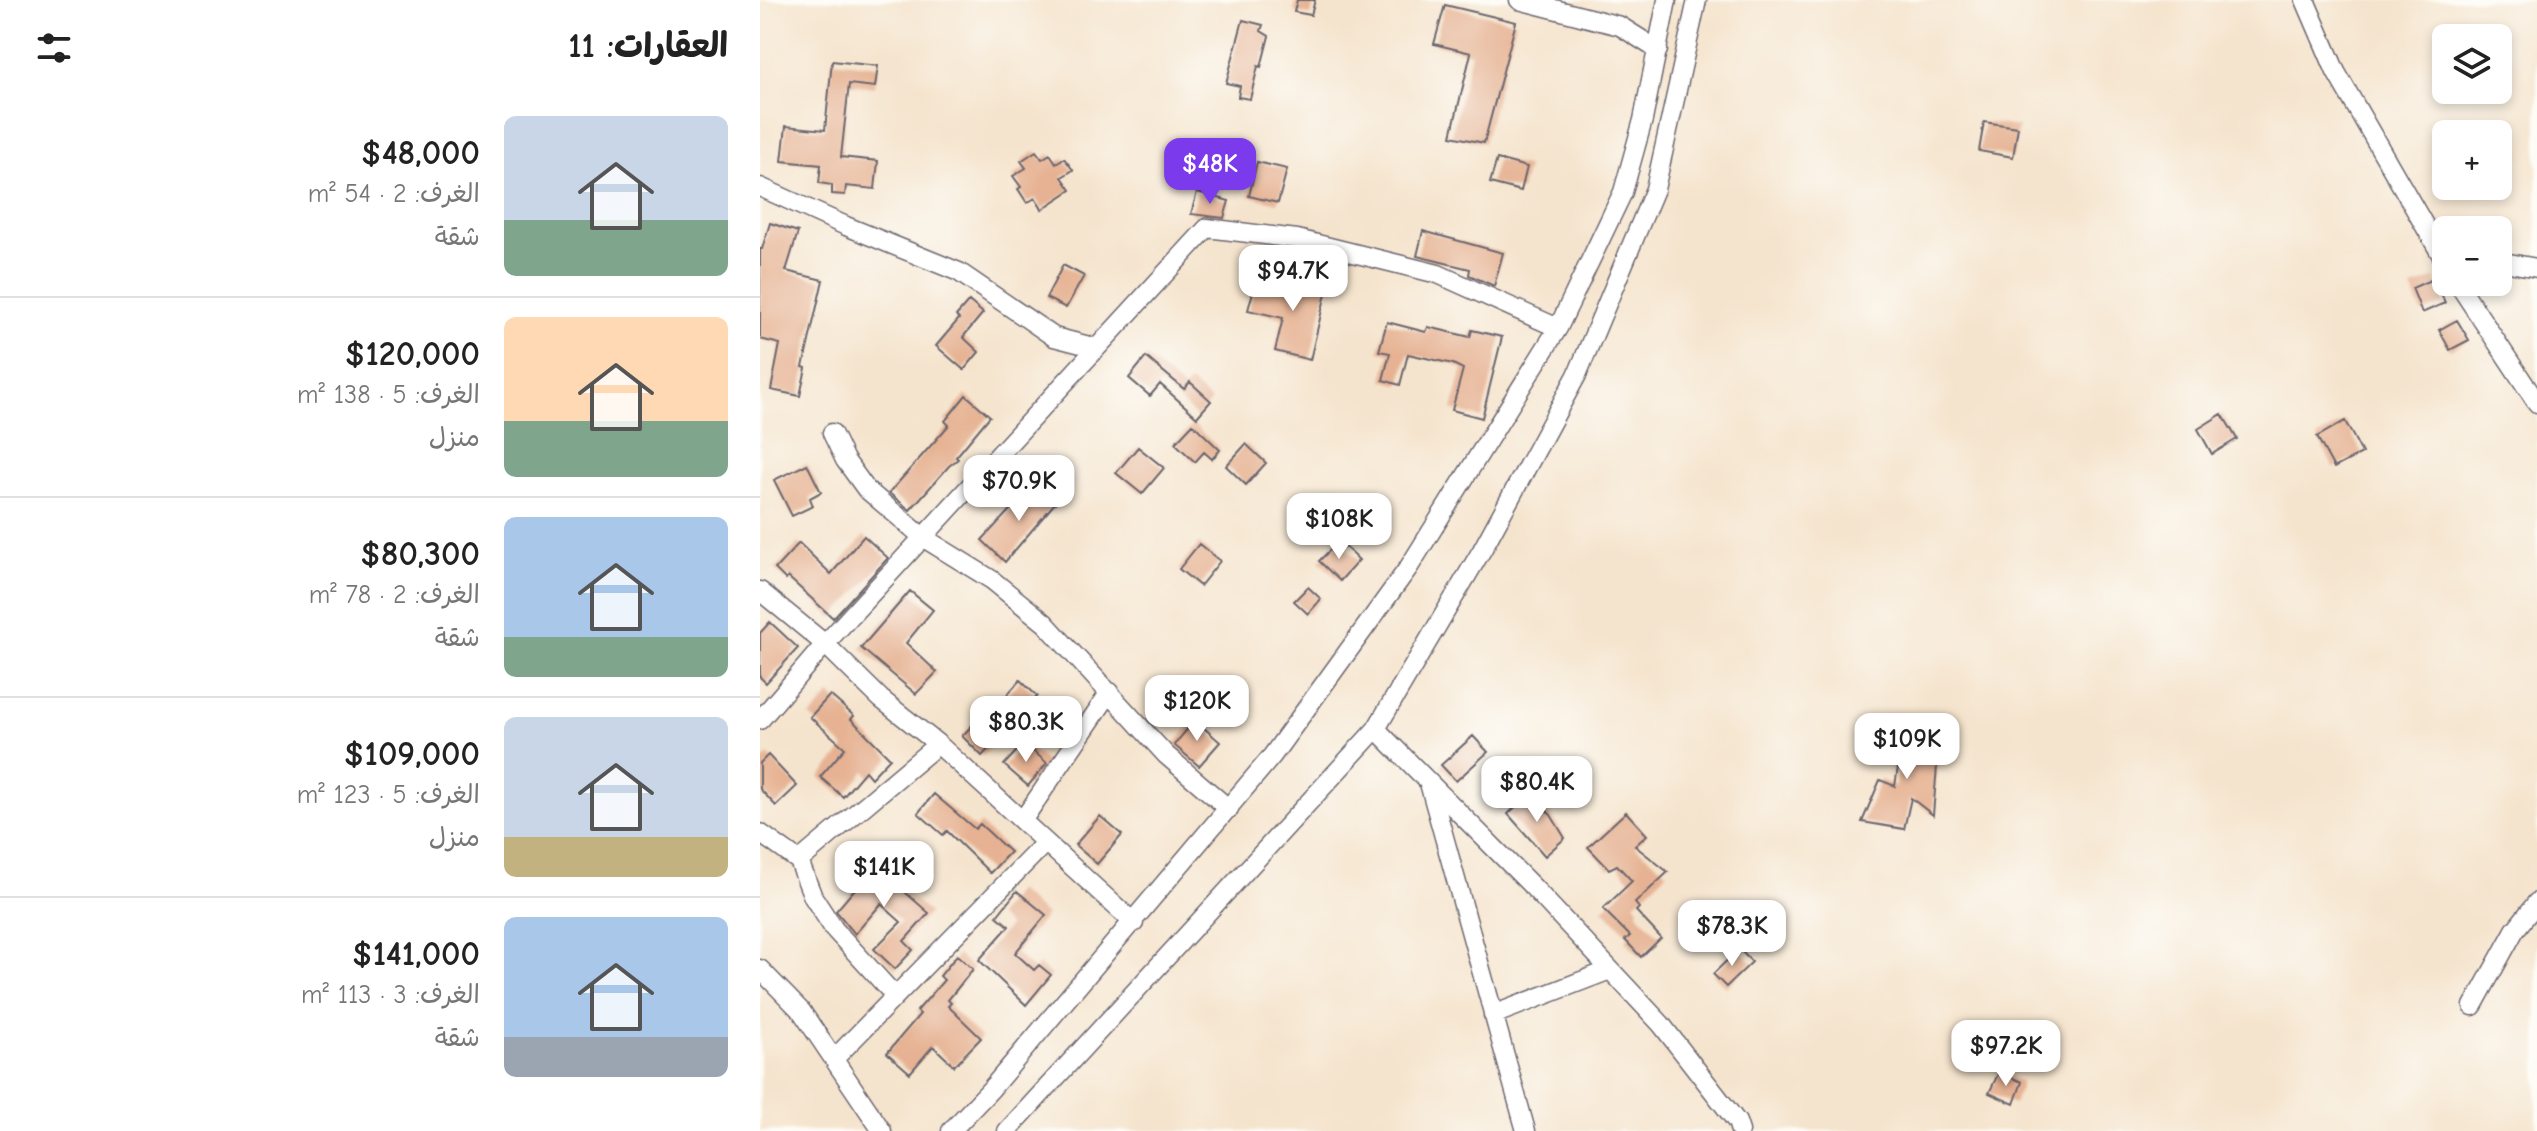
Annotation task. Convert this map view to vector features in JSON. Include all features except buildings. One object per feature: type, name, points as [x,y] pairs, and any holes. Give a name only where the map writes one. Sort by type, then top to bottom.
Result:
[{"type":"street","points":[[1519,0],[1620,26],[1658,50]]},
{"type":"street","points":[[951,1131],[991,1089],[1229,809],[1272,756],[1409,567],[1558,328],[1623,192],[1667,0]]},
{"type":"street","points":[[1007,1131],[1376,729],[1482,550],[1577,375],[1655,189],[1697,0]]},
{"type":"street","points":[[2305,0],[2336,72],[2432,235]]},
{"type":"street","points":[[760,187],[959,272],[1054,337],[1097,348]]},
{"type":"street","points":[[760,720],[825,644],[1207,228],[1297,239],[1438,274],[1558,328]]},
{"type":"street","points":[[2512,264],[2537,268]]},
{"type":"street","points":[[2470,296],[2537,403]]},
{"type":"street","points":[[832,433],[845,460],[866,489],[924,538],[992,580],[1045,623],[1166,755],[1229,809]]},
{"type":"street","points":[[760,591],[825,644],[881,699],[938,744],[1134,923]]},
{"type":"street","points":[[1022,821],[1110,692]]},
{"type":"street","points":[[1376,729],[1661,1024],[1741,1128]]},
{"type":"street","points":[[799,861],[938,744]]},
{"type":"street","points":[[1428,782],[1526,1131]]},
{"type":"street","points":[[760,833],[799,861],[813,897],[834,929],[895,996]]},
{"type":"street","points":[[835,1058],[1045,843]]},
{"type":"street","points":[[2473,1006],[2515,930],[2537,902]]},
{"type":"street","points":[[760,969],[802,1012],[882,1131]]},
{"type":"street","points":[[1493,1015],[1610,970]]}]
